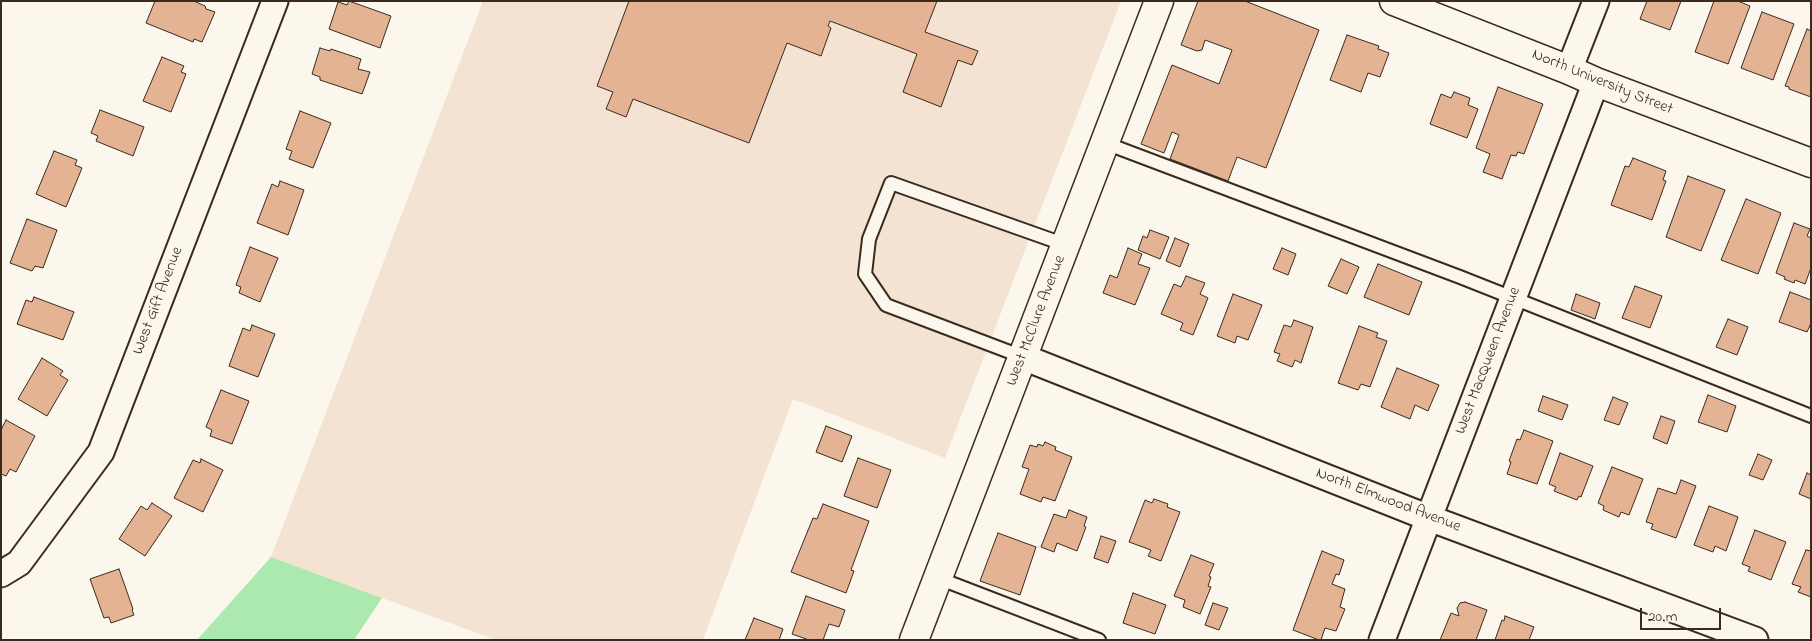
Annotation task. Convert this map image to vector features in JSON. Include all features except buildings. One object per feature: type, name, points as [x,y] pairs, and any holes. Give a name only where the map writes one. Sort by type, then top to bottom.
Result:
[{"type":"street","name":"West Gift Avenue","points":[[1,574],[19,562],[101,452],[275,1]]},
{"type":"street","name":"West McClure Avenue","points":[[914,640],[1159,1]]},
{"type":"street","name":"North University Street","points":[[1394,1],[1596,82],[1811,163]]},
{"type":"street","points":[[1569,70],[1596,1]]},
{"type":"street","name":"West MacQueen Avenue","points":[[1382,640],[1596,82]]},
{"type":"street","name":"North Elmwood Avenue","points":[[1023,357],[1429,518],[1755,640]]},
{"type":"lane","points":[[1105,143],[1460,277],[1811,416]]},
{"type":"lane","points":[[1023,357],[886,305],[865,274],[869,239],[891,182],[1066,245]]},
{"type":"lane","points":[[938,578],[1099,640]]},
{"type":"shaded area","points":[[483,1],[1121,1],[945,458],[793,399],[703,640],[496,640],[271,557]]},
{"type":"green space","points":[[271,557],[382,598],[354,640],[197,640]]}]
